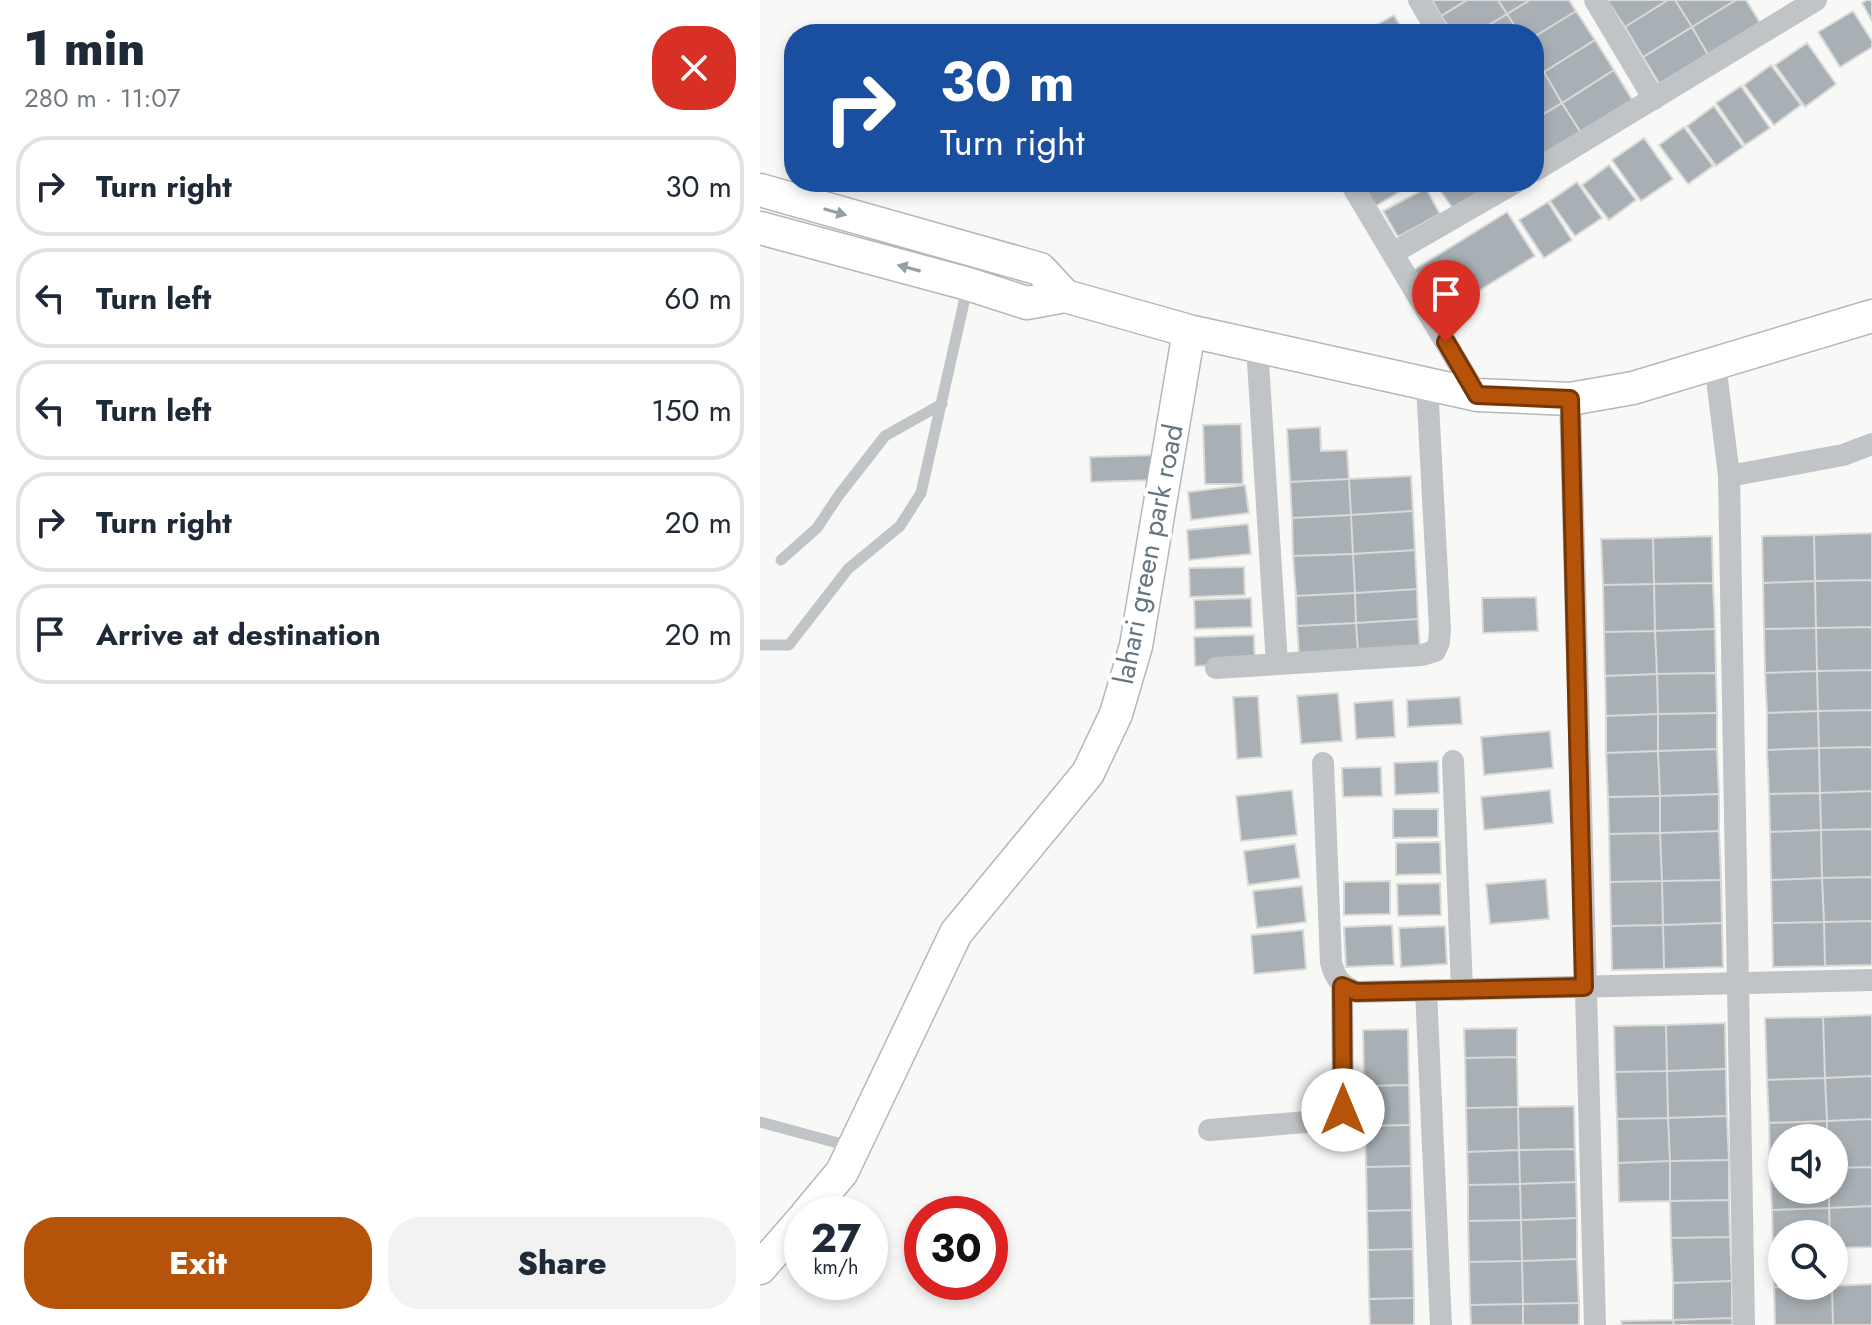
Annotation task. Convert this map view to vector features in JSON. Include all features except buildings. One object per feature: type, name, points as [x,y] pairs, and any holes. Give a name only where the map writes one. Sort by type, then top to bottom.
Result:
[{"type":"main road","points":[[760,190],[1040,269],[1065,296]]},
{"type":"main road","points":[[760,228],[1027,303],[1065,296],[1189,331],[1477,395],[1570,399],[1633,388],[1872,316]]},
{"type":"main road","name":"lahari green park road","points":[[822,1196],[842,1172],[956,933],[1088,773],[1116,714],[1136,646],[1189,331]]},
{"type":"main road","points":[[760,1268],[784,1241]]},
{"type":"street","points":[[1419,0],[1433,24]]},
{"type":"street","points":[[1595,0],[1654,99]]},
{"type":"street","points":[[1544,165],[1654,99],[1781,9],[1816,0]]},
{"type":"street","points":[[1356,192],[1477,395]]},
{"type":"street","points":[[1393,253],[1499,192]]},
{"type":"street","points":[[1257,346],[1277,664]]},
{"type":"street","points":[[1715,363],[1729,476],[1744,1325]]},
{"type":"street","points":[[1216,668],[1422,655],[1435,651],[1440,629],[1427,385]]},
{"type":"street","points":[[1570,399],[1595,1325]]},
{"type":"street","points":[[1729,476],[1843,455],[1872,444]]},
{"type":"street","points":[[1453,761],[1462,990]]},
{"type":"street","points":[[1323,763],[1331,962],[1334,976],[1342,986],[1356,992],[1872,980]]},
{"type":"street","points":[[1209,1130],[1319,1121],[1343,1110],[1342,986]]},
{"type":"street","points":[[1426,990],[1441,1325]]},
{"type":"lane","points":[[760,645],[789,645],[848,569],[900,526],[921,493],[968,284]]},
{"type":"lane","points":[[781,560],[817,528],[885,436],[942,404]]},
{"type":"lane","points":[[760,1122],[854,1147]]},
{"type":"route","points":[[1343,1110],[1342,986],[1356,992],[1584,987],[1570,399],[1477,395],[1446,342]]}]
